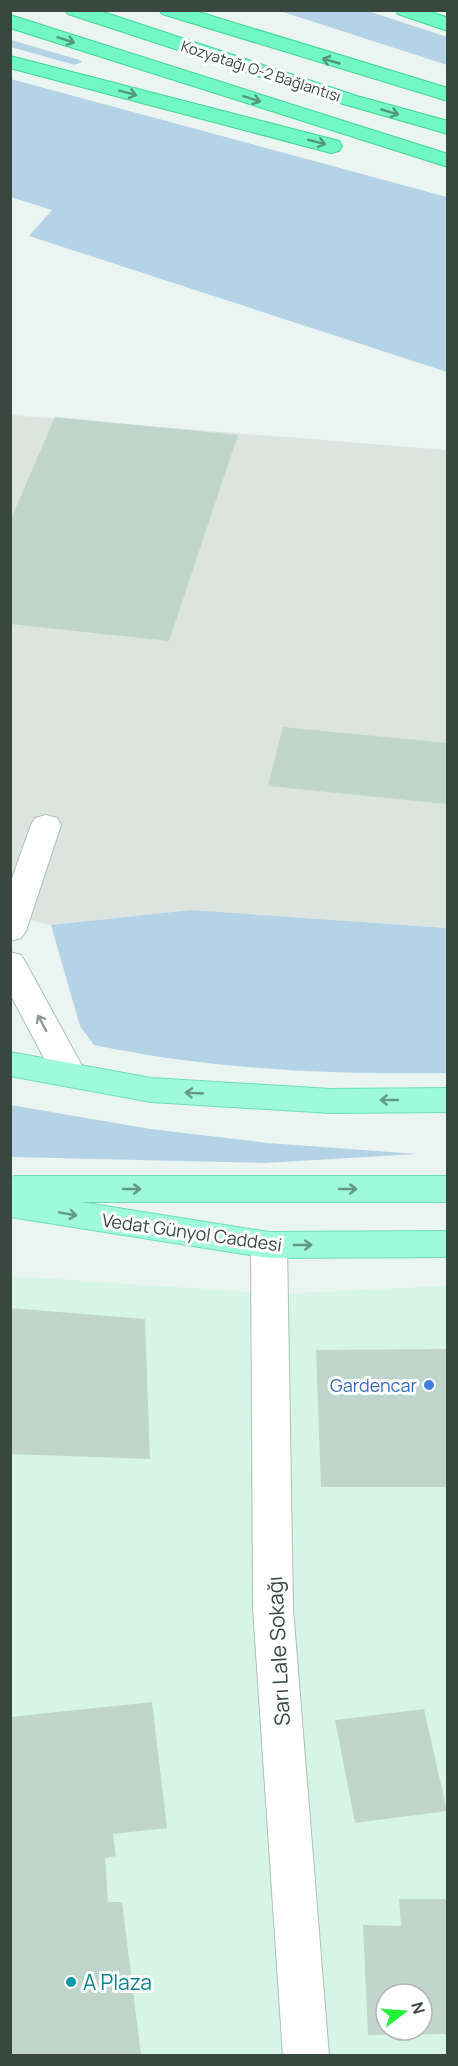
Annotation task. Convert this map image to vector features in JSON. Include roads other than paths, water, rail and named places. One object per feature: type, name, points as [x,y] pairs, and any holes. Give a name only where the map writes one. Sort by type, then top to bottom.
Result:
[{"type":"highway","name":"Kozyatağı O-2 Bağlantısı","points":[[75,10],[350,100],[447,128]]},
{"type":"highway","name":"Kozyatağı O-2 Bağlantısı","points":[[169,10],[447,95]]},
{"type":"highway","points":[[405,10],[447,25]]},
{"type":"highway","points":[[251,14],[358,53],[447,80]]},
{"type":"highway","points":[[10,21],[447,161]]},
{"type":"highway","points":[[10,62],[447,176]]},
{"type":"main road","points":[[10,1064],[151,1090],[331,1101],[447,1100]]},
{"type":"main road","points":[[10,1189],[447,1189]]},
{"type":"main road","name":"Vedat Günyol Caddesi","points":[[10,1204],[269,1245],[447,1244]]},
{"type":"street","points":[[10,932],[46,825]]},
{"type":"street","points":[[10,963],[70,1075]]},
{"type":"street","name":"Sarı Lale Sokağı","points":[[269,1245],[273,1608],[306,2055]]},
{"type":"place","name":"Gardencar","points":[[429,1385]]},
{"type":"place","name":"A Plaza","points":[[71,1982]]}]
